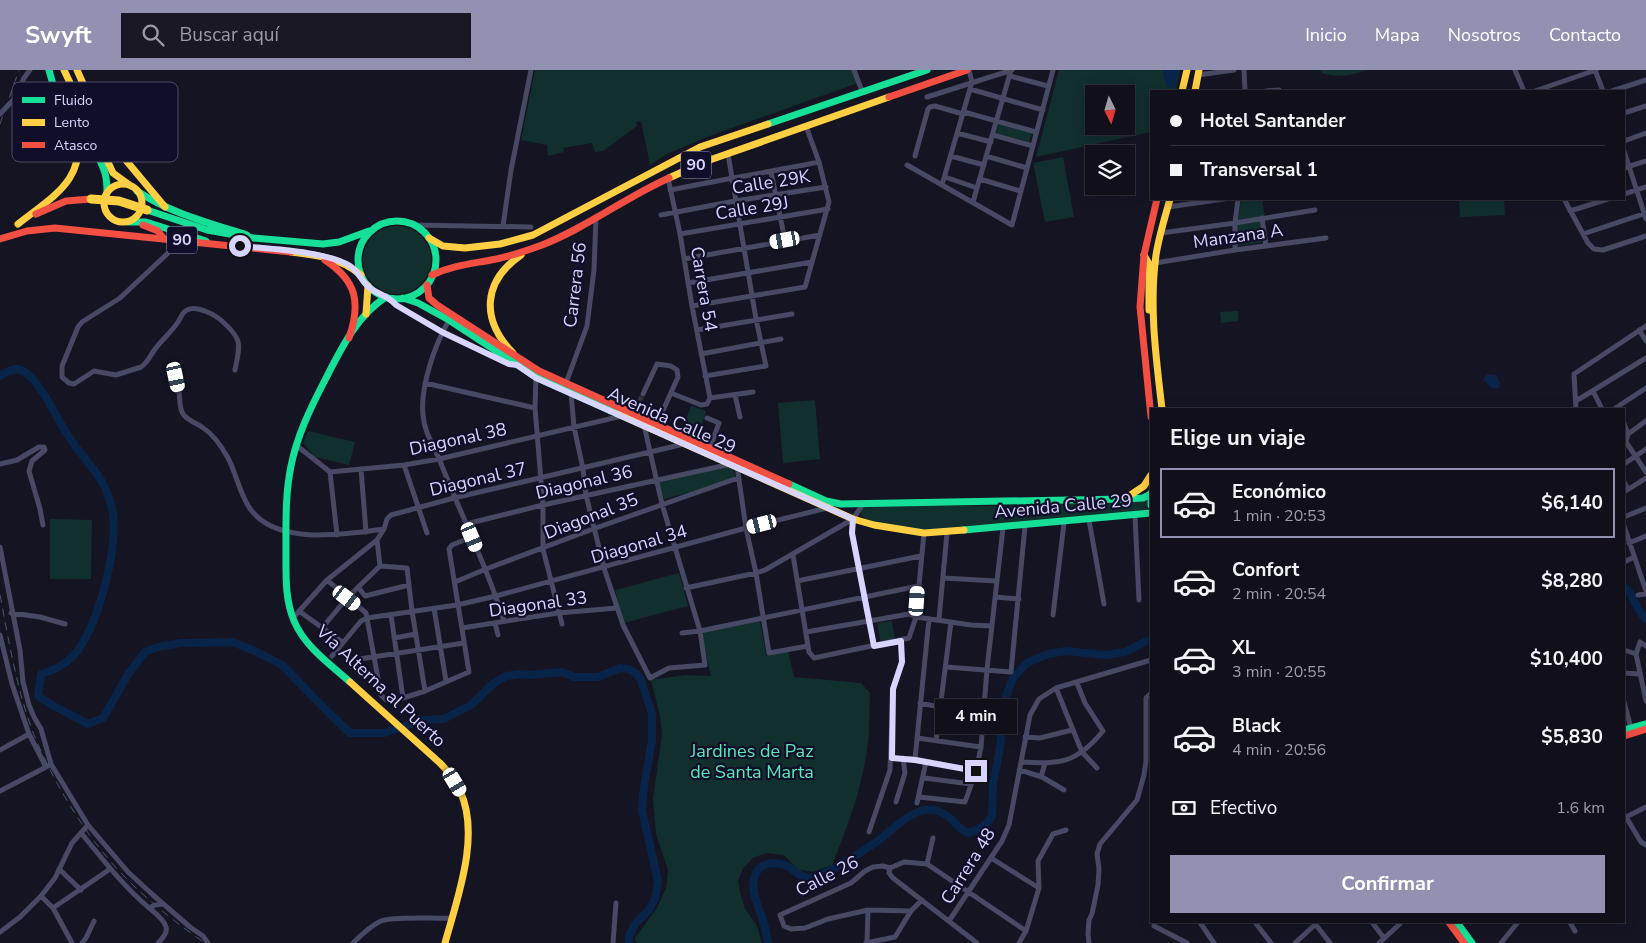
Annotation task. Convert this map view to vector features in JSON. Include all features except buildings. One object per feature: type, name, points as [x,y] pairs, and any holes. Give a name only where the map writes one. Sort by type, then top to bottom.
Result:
[{"type":"main road","points":[[64,70],[70,82]]},
{"type":"main road","points":[[77,70],[82,82]]},
{"type":"main road","name":"90","points":[[361,275],[358,262],[359,250],[364,238],[381,224],[397,221],[413,225],[441,246],[472,248],[510,242],[533,235],[700,146],[927,70]]},
{"type":"main road","name":"90","points":[[432,276],[451,267],[493,260],[541,246],[564,236],[668,178],[704,162],[968,70]]},
{"type":"main road","points":[[1182,90],[1187,70]]},
{"type":"main road","points":[[1195,90],[1199,73]]},
{"type":"main road","points":[[18,224],[62,188],[72,176],[79,162]]},
{"type":"main road","points":[[104,162],[107,193]]},
{"type":"main road","points":[[106,162],[113,173],[120,179],[156,203],[195,219],[242,232],[253,238]]},
{"type":"main road","points":[[127,162],[165,207]]},
{"type":"main road","points":[[133,222],[141,208],[141,196],[134,188],[120,184],[110,189],[103,204],[107,215],[117,222],[133,222],[146,222],[211,242]]},
{"type":"main road","name":"90","points":[[0,237],[18,224],[52,206],[66,201],[91,199],[120,201],[207,230],[253,238],[323,244],[345,240],[374,229]]},
{"type":"main road","points":[[1150,408],[1140,307],[1144,255],[1157,200]]},
{"type":"main road","points":[[1162,408],[1152,305],[1155,263],[1169,203]]},
{"type":"main road","points":[[133,222],[158,231],[164,238]]},
{"type":"main road","name":"90","points":[[0,237],[45,228],[211,242],[305,254],[338,260],[351,266],[376,293],[388,298]]},
{"type":"main road","points":[[388,298],[412,296],[427,284],[435,268],[435,252],[429,238]]},
{"type":"main road","points":[[513,353],[502,342],[494,328],[490,313],[490,298],[494,283],[503,270],[514,259],[541,246]]},
{"type":"main road","points":[[305,254],[321,258],[335,266],[350,284],[356,307],[355,323],[349,338]]},
{"type":"main road","points":[[1144,255],[1149,264],[1149,316],[1154,327]]},
{"type":"main road","name":"Avenida Calle 29","points":[[427,284],[429,298],[437,305],[539,371],[634,410],[710,452],[826,501],[841,504],[863,504],[1124,499],[1143,498],[1150,494]]},
{"type":"main road","points":[[366,314],[368,286]]},
{"type":"main road","name":"Vía Alterna al Puerto","points":[[388,298],[374,304],[349,338],[302,424],[290,467],[287,489],[288,592],[289,603],[296,614],[300,632],[326,661],[388,714],[448,770],[462,792],[468,816],[469,836],[445,943]]},
{"type":"main road","name":"Avenida Calle 29","points":[[403,298],[418,303],[449,320],[536,378],[684,444],[710,452]]},
{"type":"main road","name":"Avenida Calle 29","points":[[736,463],[853,519],[874,525],[924,533],[947,533],[1150,514]]},
{"type":"main road","points":[[1124,499],[1142,488],[1150,477]]},
{"type":"main road","points":[[1628,729],[1646,724]]},
{"type":"main road","points":[[1625,736],[1646,729]]},
{"type":"main road","points":[[1449,923],[1464,943]]},
{"type":"main road","points":[[1457,923],[1472,943]]},
{"type":"street","points":[[22,82],[30,70]]},
{"type":"street","points":[[503,226],[511,170],[531,70]]},
{"type":"street","points":[[854,70],[862,91]]},
{"type":"street","points":[[942,185],[972,82],[968,70]]},
{"type":"street","points":[[907,165],[1012,225],[1053,70]]},
{"type":"street","points":[[1199,73],[1234,70]]},
{"type":"street","points":[[1244,70],[1244,90]]},
{"type":"street","points":[[1538,90],[1595,70],[1603,90]]},
{"type":"street","points":[[1517,71],[1524,90]]},
{"type":"street","points":[[973,202],[1011,72]]},
{"type":"street","points":[[927,97],[972,82],[1011,72],[1048,86]]},
{"type":"street","points":[[1615,90],[1646,80]]},
{"type":"street","points":[[970,89],[1043,110]]},
{"type":"street","points":[[0,114],[12,101]]},
{"type":"street","points":[[915,156],[930,106],[998,121],[1036,132]]},
{"type":"street","points":[[1625,113],[1646,106]]},
{"type":"street","points":[[692,306],[805,287],[829,202],[819,162],[806,126]]},
{"type":"street","points":[[957,133],[991,142]]},
{"type":"street","points":[[1625,140],[1646,133]]},
{"type":"street","points":[[993,135],[1033,146]]},
{"type":"street","points":[[705,376],[766,366],[756,319],[728,154]]},
{"type":"street","points":[[951,156],[984,165]]},
{"type":"street","points":[[986,156],[1027,168]]},
{"type":"street","points":[[1583,234],[1646,215],[1626,167],[1646,161]]},
{"type":"street","points":[[670,190],[731,177],[771,172],[819,162]]},
{"type":"street","points":[[771,172],[785,240]]},
{"type":"street","points":[[945,176],[977,188]]},
{"type":"street","name":"Carrera 54","points":[[668,178],[710,398]]},
{"type":"street","points":[[980,180],[1020,191]]},
{"type":"street","name":"Calle 29K","points":[[661,216],[735,201],[826,186]]},
{"type":"street","points":[[1625,194],[1646,187]]},
{"type":"street","points":[[1169,203],[1210,200]]},
{"type":"street","points":[[1235,250],[1238,200]]},
{"type":"street","points":[[1564,200],[1583,234],[1594,249],[1602,250],[1646,236]]},
{"type":"street","points":[[1570,211],[1605,200]]},
{"type":"street","name":"Calle 29J","points":[[680,234],[828,209]]},
{"type":"street","points":[[1161,233],[1235,224],[1315,210]]},
{"type":"street","name":"Carrera 56","points":[[566,383],[587,326],[594,270],[596,218]]},
{"type":"street","points":[[1262,218],[1266,246]]},
{"type":"street","points":[[413,225],[531,226]]},
{"type":"street","points":[[684,258],[820,235]]},
{"type":"street","name":"Manzana A","points":[[1155,263],[1326,238]]},
{"type":"street","points":[[182,240],[120,298],[82,322],[78,327],[62,366],[62,377],[69,383],[74,384],[94,371],[116,375],[141,368],[184,313],[191,309],[206,311],[218,317],[234,333],[239,343],[235,370]]},
{"type":"street","points":[[688,283],[812,262]]},
{"type":"street","points":[[388,298],[396,305],[442,332],[509,364],[517,365]]},
{"type":"street","points":[[697,330],[792,314]]},
{"type":"street","points":[[449,320],[442,332],[425,383],[422,398],[422,416],[425,428],[440,459],[454,498],[486,569],[504,622]]},
{"type":"street","points":[[1576,408],[1574,374],[1646,326]]},
{"type":"street","points":[[1639,330],[1646,341]]},
{"type":"street","points":[[701,354],[781,339]]},
{"type":"street","points":[[1576,401],[1646,358]]},
{"type":"street","points":[[642,394],[656,364],[671,366],[677,370],[678,377],[657,424]]},
{"type":"street","points":[[171,367],[176,377],[181,410],[189,421],[204,428],[215,439],[228,458],[250,508],[256,516],[286,532],[316,536],[384,530]]},
{"type":"street","points":[[536,378],[535,408],[543,505],[543,549],[562,624]]},
{"type":"street","points":[[425,383],[535,408]]},
{"type":"street","points":[[1616,408],[1646,388]]},
{"type":"street","points":[[1593,391],[1602,408]]},
{"type":"street","points":[[571,392],[574,427],[593,529],[622,625],[650,678],[669,668],[704,665],[700,631],[674,548],[644,426]]},
{"type":"street","points":[[671,393],[701,405],[707,404],[710,398],[753,392]]},
{"type":"street","points":[[735,395],[740,417]]},
{"type":"street","name":"Diagonal 38","points":[[330,472],[404,465],[440,459],[622,416],[634,410]]},
{"type":"street","points":[[707,418],[719,423],[710,452],[709,468]]},
{"type":"street","points":[[1628,434],[1646,421]]},
{"type":"street","points":[[1625,426],[1628,434],[1626,442],[1646,472]]},
{"type":"street","name":"Diagonal 37","points":[[296,614],[327,580],[377,540],[384,530],[387,519],[391,515],[454,498],[684,444]]},
{"type":"street","points":[[296,445],[330,472],[337,534]]},
{"type":"street","points":[[0,464],[17,460],[39,447],[44,447],[45,450],[32,461],[29,471],[43,525]]},
{"type":"street","points":[[1625,463],[1646,449]]},
{"type":"street","points":[[736,463],[768,653],[808,646]]},
{"type":"street","name":"Diagonal 36","points":[[466,524],[586,495],[736,463]]},
{"type":"street","points":[[404,465],[427,532]]},
{"type":"street","points":[[361,468],[366,532]]},
{"type":"street","name":"Diagonal 35","points":[[455,582],[593,529],[738,478]]},
{"type":"street","points":[[1626,490],[1646,478]]},
{"type":"street","points":[[686,588],[756,573],[793,555],[853,519],[863,504]]},
{"type":"street","name":"Diagonal 34","points":[[367,618],[496,596],[827,508]]},
{"type":"street","points":[[1625,517],[1646,508]]},
{"type":"street","points":[[1134,516],[1139,600]]},
{"type":"street","points":[[853,519],[852,533],[874,646]]},
{"type":"street","points":[[1090,520],[1104,604]]},
{"type":"street","points":[[1053,615],[1064,523]]},
{"type":"street","points":[[946,667],[1011,672],[1025,526]]},
{"type":"street","points":[[926,762],[918,800],[965,802],[976,771],[981,747],[1002,528]]},
{"type":"street","points":[[793,555],[808,646],[811,656],[814,658],[909,638],[916,617],[924,533]]},
{"type":"street","points":[[939,620],[947,533]]},
{"type":"street","points":[[1638,595],[1646,592],[1627,541],[1646,536]]},
{"type":"street","points":[[327,580],[364,610],[381,695],[386,700],[403,698],[467,674],[469,670],[449,549],[452,545],[472,537]]},
{"type":"street","points":[[377,540],[380,566]]},
{"type":"street","points":[[0,548],[21,659],[23,682],[29,705],[41,729],[48,766]]},
{"type":"street","points":[[797,581],[921,556]]},
{"type":"street","points":[[1625,562],[1634,557]]},
{"type":"street","points":[[322,628],[347,598],[380,566],[408,568],[412,611],[425,691]]},
{"type":"street","points":[[1639,571],[1646,568]]},
{"type":"street","points":[[943,578],[996,581]]},
{"type":"street","points":[[358,587],[363,595],[368,596],[409,585]]},
{"type":"street","points":[[682,633],[700,631],[918,586]]},
{"type":"street","points":[[995,598],[1019,599]]},
{"type":"street","points":[[434,608],[446,681]]},
{"type":"street","name":"Diagonal 33","points":[[462,628],[558,613],[617,608]]},
{"type":"street","points":[[12,613],[40,617],[65,624]]},
{"type":"street","points":[[296,614],[322,628],[342,642]]},
{"type":"street","points":[[806,632],[909,614],[916,617],[971,625],[992,626]]},
{"type":"street","points":[[391,615],[403,698]]},
{"type":"street","points":[[332,656],[361,621],[367,618]]},
{"type":"street","points":[[915,760],[930,619]]},
{"type":"street","points":[[936,741],[951,622]]},
{"type":"street","points":[[495,623],[498,635]]},
{"type":"street","points":[[394,638],[416,634]]},
{"type":"street","points":[[0,635],[12,684],[29,734],[48,766],[88,825],[128,872],[163,904],[203,936],[207,943]]},
{"type":"street","points":[[869,832],[890,770],[892,758],[893,689],[902,662],[901,641]]},
{"type":"street","points":[[1646,646],[1640,642],[1636,654],[1646,701]]},
{"type":"street","points":[[351,666],[352,661],[374,656],[464,643]]},
{"type":"street","points":[[1625,650],[1636,654]]},
{"type":"street","points":[[0,664],[6,661]]},
{"type":"street","points":[[1097,768],[1082,752],[1056,688],[1150,661]]},
{"type":"street","points":[[1625,673],[1639,674]]},
{"type":"street","points":[[1021,762],[1045,763],[1067,761],[1093,743],[1102,731],[1077,683]]},
{"type":"street","name":"Carrera 48","points":[[949,921],[1002,841],[1009,825],[1020,770],[1024,737],[1030,715],[1039,699],[1056,688]]},
{"type":"street","points":[[1089,943],[1089,920],[1092,914],[1099,869],[1097,854],[1100,844],[1137,800],[1146,761],[1146,698],[1150,694]]},
{"type":"street","points":[[920,703],[969,712]]},
{"type":"street","points":[[1625,709],[1628,729]]},
{"type":"street","points":[[1024,737],[1040,738],[1072,730]]},
{"type":"street","points":[[0,750],[29,734]]},
{"type":"street","points":[[917,738],[981,747]]},
{"type":"street","points":[[892,758],[903,758],[976,771]]},
{"type":"street","points":[[896,802],[905,773],[903,758]]},
{"type":"street","points":[[1041,777],[1045,763]]},
{"type":"street","points":[[0,791],[48,766]]},
{"type":"street","points":[[1020,770],[1041,777],[1064,790]]},
{"type":"street","points":[[924,778],[970,784]]},
{"type":"street","points":[[1646,806],[1625,817],[1641,842],[1646,845]]},
{"type":"street","points":[[0,932],[20,917],[41,896],[55,878],[72,843],[88,825]]},
{"type":"street","points":[[1019,943],[1026,931],[1039,888],[1038,861],[1054,834],[1066,830]]},
{"type":"street","points":[[81,832],[110,869],[136,897],[161,919],[166,927],[164,937],[158,943]]},
{"type":"street","points":[[932,838],[927,864],[1026,931]]},
{"type":"street","points":[[992,858],[1039,888]]},
{"type":"street","name":"Calle 26","points":[[868,910],[828,919],[805,928],[787,928],[784,926],[780,914],[851,883],[873,867],[883,866],[890,868],[904,862],[927,864]]},
{"type":"street","points":[[890,868],[889,873],[893,878],[977,943]]},
{"type":"street","points":[[59,869],[81,890]]},
{"type":"street","points":[[53,908],[110,869]]},
{"type":"street","points":[[41,896],[53,908],[72,943]]},
{"type":"street","points":[[911,911],[868,910],[866,943],[895,937],[911,911],[922,900]]},
{"type":"street","points":[[613,943],[616,903]]},
{"type":"street","points":[[149,908],[163,904]]},
{"type":"street","points":[[353,943],[367,930],[381,921],[394,918],[451,918]]},
{"type":"street","points":[[82,943],[94,921]]},
{"type":"street","points":[[1200,923],[1214,943]]},
{"type":"street","points":[[1256,923],[1271,943]]},
{"type":"street","points":[[1295,943],[1315,923]]},
{"type":"street","points":[[1317,923],[1330,943]]},
{"type":"street","points":[[1373,923],[1384,938]]},
{"type":"street","points":[[1379,943],[1401,923]]},
{"type":"street","points":[[1501,943],[1517,923]]},
{"type":"street","points":[[1570,923],[1575,931]]},
{"type":"street","points":[[1154,924],[1187,943]]},
{"type":"green space","points":[[535,70],[853,70],[858,83],[707,137],[667,154],[650,165],[641,121],[636,122],[637,126],[603,151],[595,152],[592,143],[563,148],[564,152],[548,156],[547,145],[521,140]]},
{"type":"green space","points":[[1059,70],[1180,70],[1176,90],[1150,90],[1150,132],[1036,157]]},
{"type":"green space","points":[[1320,70],[1366,70],[1355,74],[1339,76],[1328,75]]},
{"type":"green space","points":[[999,123],[1032,132],[1029,142],[996,134]]},
{"type":"green space","points":[[1063,157],[1074,217],[1045,222],[1033,163]]},
{"type":"green space","points":[[1241,200],[1262,200],[1265,217],[1238,221]]},
{"type":"green space","points":[[1459,200],[1504,200],[1505,215],[1460,217]]},
{"type":"green space","points":[[1262,221],[1264,242],[1237,246],[1236,225]]},
{"type":"green space","points":[[397,226],[410,229],[421,236],[428,247],[431,260],[428,273],[421,284],[410,291],[397,294],[384,291],[373,284],[366,273],[363,260],[366,247],[373,236],[384,229]]},
{"type":"green space","points":[[1238,311],[1238,321],[1221,323],[1220,312]]},
{"type":"green space","points":[[815,400],[820,459],[783,463],[778,403]]},
{"type":"green space","points":[[691,406],[706,411],[698,437],[682,430]]},
{"type":"green space","points":[[308,431],[355,442],[349,465],[315,457],[303,443]]},
{"type":"green space","points":[[732,466],[736,478],[664,499],[658,479]]},
{"type":"green space","points":[[1148,501],[1150,513],[993,527],[919,530],[865,520],[861,514],[866,505],[986,506]]},
{"type":"green space","points":[[50,519],[92,520],[91,579],[50,579]]},
{"type":"green space","points":[[679,573],[688,606],[624,623],[615,590]]},
{"type":"green space","name":"Jardines de Paz de Santa Marta","points":[[760,620],[766,655],[788,651],[794,677],[861,683],[870,693],[869,737],[866,759],[859,790],[844,835],[832,865],[813,872],[797,869],[784,855],[766,853],[753,858],[744,867],[738,880],[740,892],[745,909],[757,926],[762,943],[637,943],[635,938],[657,908],[666,888],[668,870],[656,834],[653,799],[662,734],[660,716],[651,680],[685,675],[711,676],[701,633]]},
{"type":"green space","points":[[892,621],[895,640],[881,643],[877,623]]},
{"type":"water","points":[[1162,70],[1179,70],[1175,88],[1167,87]]},
{"type":"water","points":[[1488,374],[1496,375],[1500,383],[1499,388],[1491,388],[1483,381]]},
{"type":"waterway","points":[[0,376],[10,370],[18,369],[28,374],[35,381],[69,437],[101,480],[111,505],[114,520],[110,561],[99,606],[91,626],[82,644],[73,656],[58,667],[41,674],[38,696],[88,724],[103,718],[129,673],[145,652],[158,647],[181,643],[233,642],[282,665],[350,733],[384,733],[423,720],[444,719],[471,705],[493,684],[506,676],[562,672],[574,677],[598,677],[620,668],[629,669],[637,674],[641,680],[652,714],[652,740],[642,810],[658,881],[655,899],[648,911],[635,924],[629,936],[629,943]]},
{"type":"waterway","points":[[1625,588],[1631,594],[1642,616],[1646,619]]},
{"type":"waterway","points":[[768,943],[753,883],[761,867],[777,863],[809,878],[820,875],[856,855],[879,840],[906,818],[921,811],[930,810],[943,813],[968,833],[979,829],[992,816],[993,783],[999,754],[1006,696],[1013,678],[1027,663],[1048,654],[1066,651],[1106,655],[1125,652],[1150,640]]},
{"type":"tunnel","points":[[636,408],[643,394]]},
{"type":"railway","points":[[15,82],[19,70]]},
{"type":"railway","points":[[0,124],[12,90]]},
{"type":"railway","points":[[0,595],[14,666],[28,718],[43,755],[64,796],[90,835],[134,886],[177,923],[205,943]]},
{"type":"traffic: fast","points":[[49,70],[52,82]]},
{"type":"traffic: fast","points":[[768,124],[927,70]]},
{"type":"traffic: fast","points":[[100,162],[106,176],[107,193]]},
{"type":"traffic: fast","points":[[137,191],[176,211],[247,235]]},
{"type":"traffic: fast","points":[[147,210],[207,230],[253,238],[323,244],[339,242],[369,231]]},
{"type":"traffic: fast","points":[[397,221],[412,224],[424,233],[433,245],[436,260],[433,275],[424,287],[412,296],[397,299],[382,296],[370,287],[361,275],[358,260],[361,245],[370,233],[382,224],[397,221]]},
{"type":"traffic: fast","points":[[129,222],[146,222],[206,241]]},
{"type":"traffic: fast","points":[[350,682],[311,647],[299,630],[291,613],[286,580],[288,488],[291,466],[300,433],[330,370],[357,324],[375,305],[386,297]]},
{"type":"traffic: fast","points":[[403,298],[418,303],[449,320],[536,377],[618,414]]},
{"type":"traffic: fast","points":[[789,484],[826,501],[841,504],[1124,499],[1143,498],[1150,494]]},
{"type":"traffic: fast","points":[[964,530],[1150,513]]},
{"type":"traffic: fast","points":[[1625,730],[1646,724]]},
{"type":"traffic: fast","points":[[1457,923],[1472,943]]},
{"type":"traffic: slow","points":[[64,70],[70,82]]},
{"type":"traffic: slow","points":[[77,70],[82,82]]},
{"type":"traffic: slow","points":[[1182,90],[1187,70]]},
{"type":"traffic: slow","points":[[1195,90],[1199,70]]},
{"type":"traffic: slow","points":[[669,178],[704,162],[889,97]]},
{"type":"traffic: slow","points":[[429,238],[443,246],[465,248],[500,244],[533,235],[700,147],[768,124]]},
{"type":"traffic: slow","points":[[18,224],[45,204],[66,184],[73,173],[76,162]]},
{"type":"traffic: slow","points":[[108,162],[113,173],[131,186]]},
{"type":"traffic: slow","points":[[127,162],[165,207]]},
{"type":"traffic: slow","points":[[123,184],[137,189],[142,203],[137,217],[123,222],[109,217],[104,203],[109,189],[123,184]]},
{"type":"traffic: slow","points":[[91,199],[119,201],[147,210]]},
{"type":"traffic: slow","points":[[1162,408],[1154,332],[1153,293],[1157,248],[1170,200]]},
{"type":"traffic: slow","points":[[291,252],[328,258],[353,269],[361,275]]},
{"type":"traffic: slow","points":[[513,353],[495,328],[490,302],[493,289],[499,277],[521,255]]},
{"type":"traffic: slow","points":[[1144,255],[1149,264],[1149,310]]},
{"type":"traffic: slow","points":[[366,314],[368,286]]},
{"type":"traffic: slow","points":[[618,414],[853,519],[874,525],[924,533],[964,530]]},
{"type":"traffic: slow","points":[[1126,498],[1144,486],[1150,477]]},
{"type":"traffic: slow","points":[[350,682],[440,763],[460,791],[466,808],[468,847],[461,887],[445,943]]},
{"type":"traffic: jam","points":[[889,97],[967,70]]},
{"type":"traffic: jam","points":[[432,275],[453,267],[503,257],[542,245],[574,230],[669,178]]},
{"type":"traffic: jam","points":[[36,214],[66,201],[91,199]]},
{"type":"traffic: jam","points":[[1150,408],[1140,307],[1144,255],[1157,200]]},
{"type":"traffic: jam","points":[[143,225],[158,231],[164,239]]},
{"type":"traffic: jam","points":[[0,239],[27,231],[55,228],[291,252]]},
{"type":"traffic: jam","points":[[325,260],[344,276],[354,294],[355,314],[349,338]]},
{"type":"traffic: jam","points":[[427,285],[429,298],[437,305],[539,371],[789,484]]},
{"type":"traffic: jam","points":[[1625,736],[1646,729]]},
{"type":"traffic: jam","points":[[1449,923],[1464,943]]},
{"type":"route","points":[[240,246],[322,256],[338,260],[351,266],[376,293],[390,298],[396,305],[442,332],[509,364],[517,365],[536,378],[853,519],[852,533],[874,646],[901,641],[902,662],[893,689],[892,758],[915,760],[976,771]]}]
